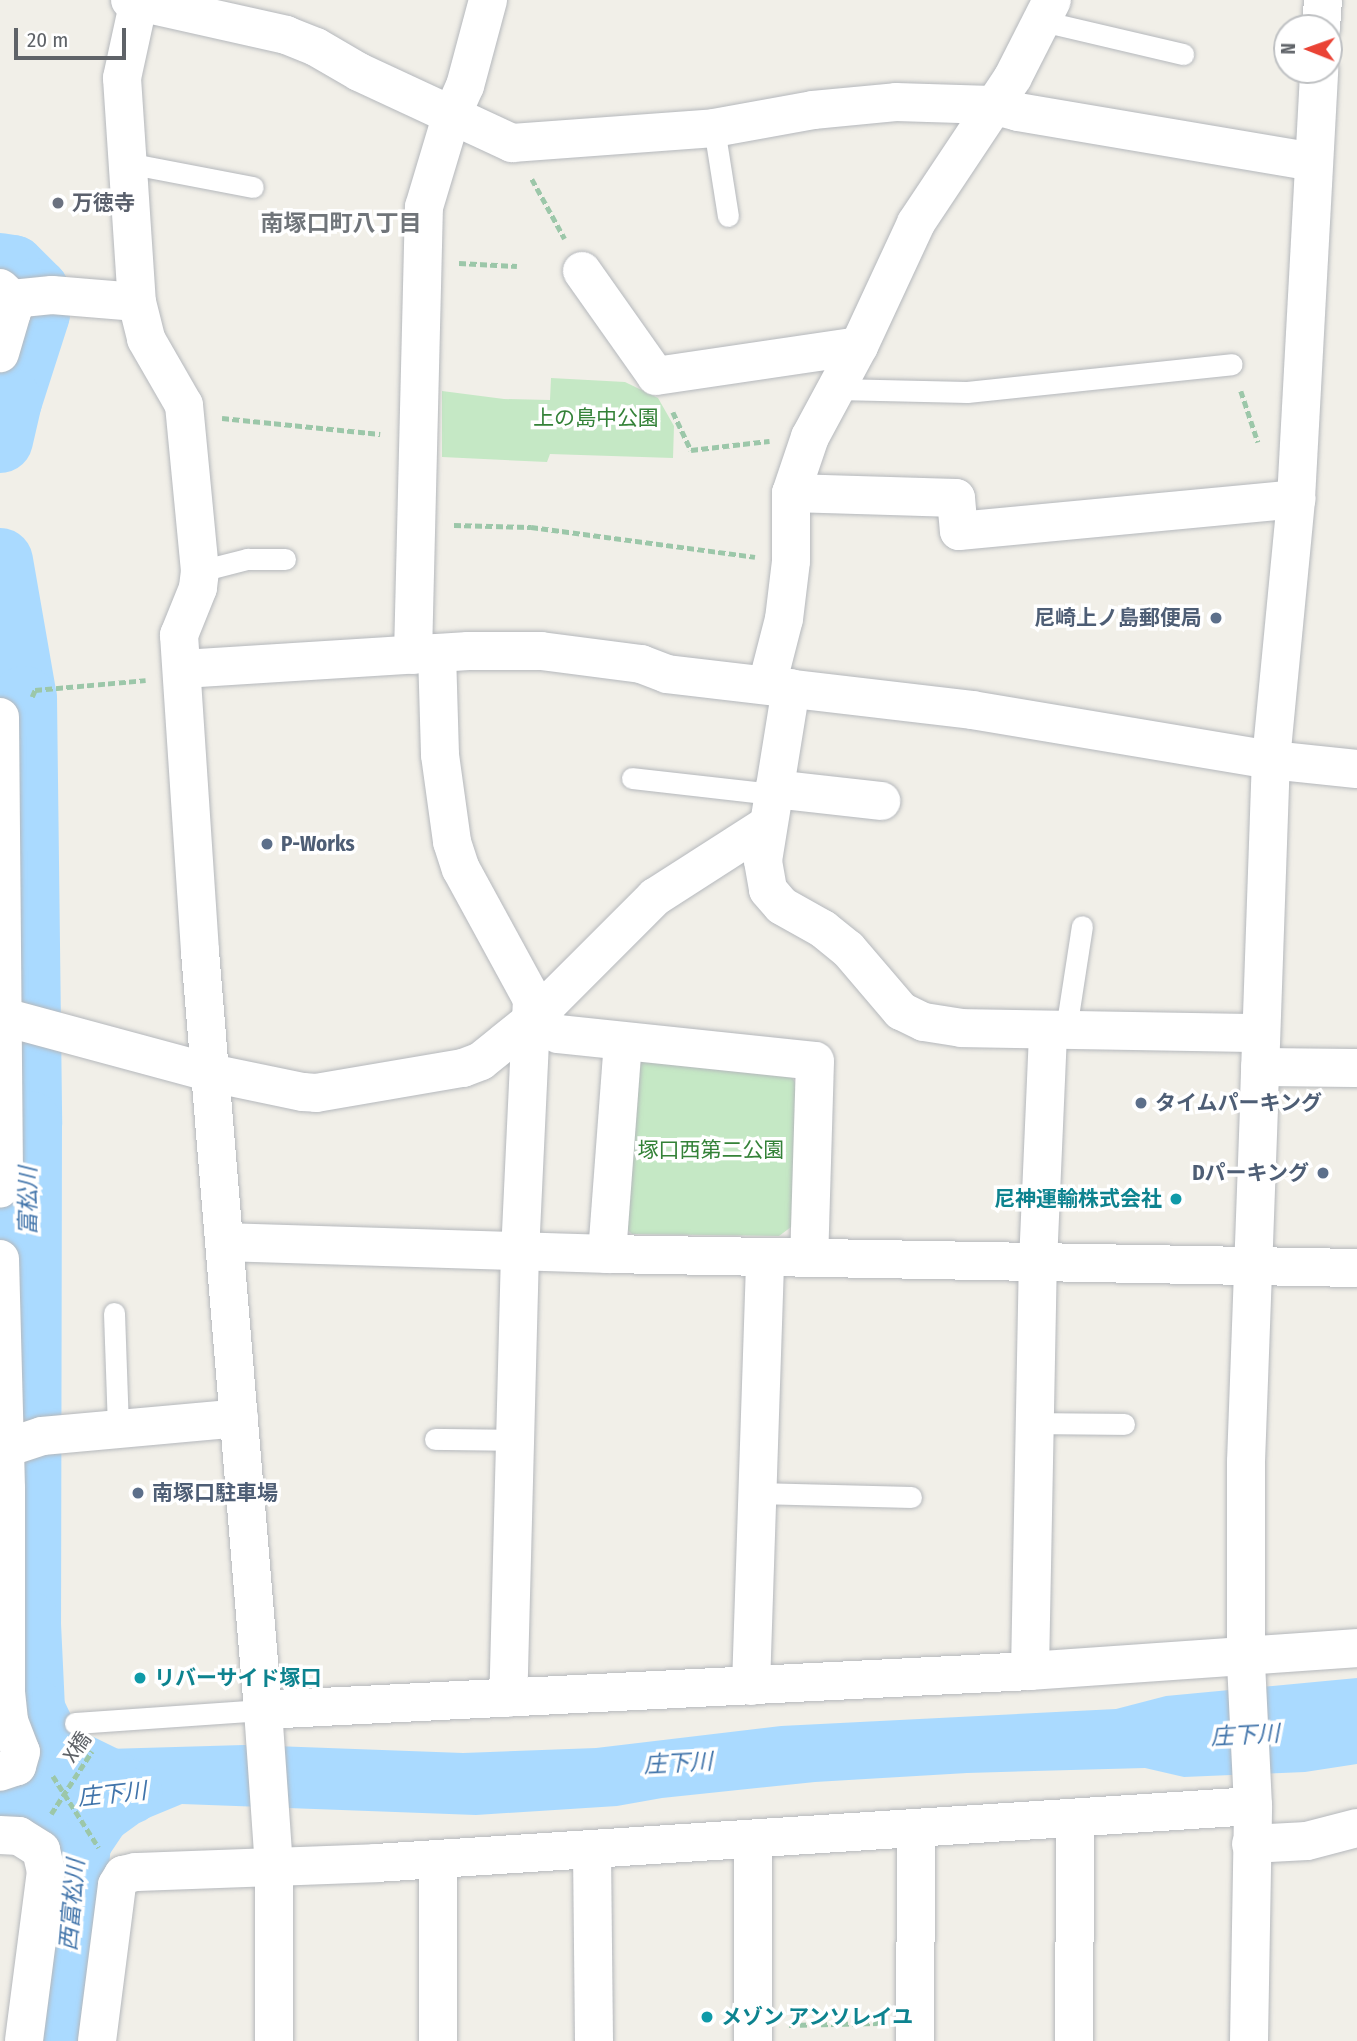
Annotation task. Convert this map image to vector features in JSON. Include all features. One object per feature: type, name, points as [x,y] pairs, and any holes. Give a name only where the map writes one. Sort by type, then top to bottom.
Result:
[{"type":"street","points":[[488,0],[465,86],[451,117],[424,207],[418,524],[425,654],[452,842],[461,869],[532,999],[520,1252],[508,1698]]},
{"type":"street","points":[[274,2041],[273,1856],[264,1719],[211,1073],[179,635],[198,588],[200,571],[184,405],[146,339],[136,302],[122,78],[136,1],[296,39],[451,117],[512,143],[714,128],[813,110],[896,102],[992,105],[1018,112],[1314,162]]},
{"type":"street","points":[[1047,11],[1013,77],[916,223],[859,346],[810,437],[791,493],[791,561],[764,875],[768,890],[774,899],[848,948],[901,1012],[940,1026],[1057,1030],[1260,1050],[1357,1068]]},
{"type":"street","points":[[1249,2041],[1251,1799],[1246,1659],[1246,1462],[1260,1050],[1271,760],[1296,499],[1318,84]]},
{"type":"street","points":[[582,271],[656,376],[859,346]]},
{"type":"street","points":[[0,354],[12,312],[21,295],[136,302]]},
{"type":"street","points":[[791,493],[956,498],[959,531],[1296,499]]},
{"type":"street","points":[[183,673],[425,654],[541,651],[641,664],[667,674],[972,710],[1271,760],[1357,769]]},
{"type":"street","points":[[0,717],[11,1013],[4,1171],[0,1189]]},
{"type":"street","points":[[11,1013],[211,1073],[316,1094],[463,1068],[481,1061],[533,1019],[655,897],[771,803],[881,801]]},
{"type":"street","points":[[533,1019],[558,1034],[623,1043],[815,1061],[809,1258]]},
{"type":"street","points":[[1030,1671],[1038,1263],[1057,1030]]},
{"type":"street","points":[[607,1254],[623,1043]]},
{"type":"street","points":[[225,1242],[765,1258],[1357,1268]]},
{"type":"street","points":[[751,1686],[765,1258]]},
{"type":"street","points":[[0,1259],[1,1373],[15,1445],[6,1692],[9,1721],[21,1752],[17,1766],[0,1772]]},
{"type":"street","points":[[15,1445],[118,1429],[239,1418]]},
{"type":"street","points":[[264,1719],[508,1698],[1246,1659],[1357,1648]]},
{"type":"street","points":[[97,2041],[109,1927],[117,1885],[123,1875],[273,1856],[438,1859],[593,1850],[1075,1818],[1251,1799]]},
{"type":"street","points":[[1074,2041],[1075,1818]]},
{"type":"street","points":[[915,2032],[916,1828]]},
{"type":"street","points":[[1251,1844],[1307,1841],[1357,1828]]},
{"type":"street","points":[[0,1835],[19,1836],[41,1850],[46,1871],[24,2041]]},
{"type":"street","points":[[753,1839],[753,2033]]},
{"type":"street","points":[[593,1850],[594,2041]]},
{"type":"street","points":[[438,1859],[438,2041]]},
{"type":"lane","points":[[1047,11],[1182,54]]},
{"type":"lane","points":[[714,128],[728,216]]},
{"type":"lane","points":[[127,163],[253,187]]},
{"type":"lane","points":[[836,389],[967,392],[1232,364]]},
{"type":"lane","points":[[200,571],[247,559],[285,559]]},
{"type":"lane","points":[[632,778],[771,803]]},
{"type":"lane","points":[[1057,1030],[1082,926]]},
{"type":"lane","points":[[114,1313],[118,1429]]},
{"type":"lane","points":[[1035,1423],[1124,1424]]},
{"type":"lane","points":[[435,1439],[515,1440]]},
{"type":"lane","points":[[757,1493],[911,1497]]},
{"type":"lane","points":[[75,1723],[264,1719]]},
{"type":"path","points":[[512,143],[582,271]]},
{"type":"path","points":[[423,260],[517,267]]},
{"type":"path","points":[[1232,364],[1259,445]]},
{"type":"path","points":[[656,376],[691,450],[810,437]]},
{"type":"path","points":[[186,414],[420,438]]},
{"type":"path","points":[[418,524],[531,527],[791,561]]},
{"type":"path","points":[[35,697],[35,690],[183,673]]},
{"type":"path","name":"X橋","points":[[49,1817],[96,1745]]},
{"type":"path","points":[[50,1771],[102,1852]]},
{"type":"path","points":[[753,2033],[915,2032]]},
{"type":"green space","name":"上の島中公園","points":[[551,378],[625,382],[658,398],[674,426],[673,458],[550,454],[547,462],[442,457],[442,391],[504,399],[550,400]]},
{"type":"green space","name":"塚口西第二公園","points":[[645,1057],[791,1076],[798,1087],[791,1227],[779,1236],[632,1234],[620,1223],[634,1068]]},
{"type":"water","points":[[1357,1678],[1357,1764],[1305,1772],[1184,1777],[1145,1768],[967,1773],[815,1782],[662,1798],[617,1806],[476,1815],[182,1804],[124,1828],[98,1871],[61,1870],[64,1834],[34,1815],[31,1780],[62,1736],[75,1743],[107,1749],[244,1745],[463,1753],[596,1748],[781,1726],[1116,1709],[1166,1696]]},
{"type":"waterway","name":"富松川","points":[[0,266],[13,268],[36,291],[37,314],[9,401],[0,440]]},
{"type":"waterway","name":"富松川","points":[[0,561],[24,699],[29,1124],[28,1624],[32,1710],[53,1754],[129,1791]]},
{"type":"waterway","name":"庄下川","points":[[0,1799],[62,1799],[125,1791]]},
{"type":"waterway","name":"西富松川","points":[[59,2041],[78,1842],[98,1812],[119,1797]]},
{"type":"place","name":"万徳寺","points":[[58,203]]},
{"type":"place","name":"尼崎上ノ島郵便局","points":[[1216,618]]},
{"type":"place","name":"P-Works","points":[[267,844]]},
{"type":"place","name":"タイムパーキング","points":[[1141,1103]]},
{"type":"place","name":"Dパーキング","points":[[1323,1173]]},
{"type":"place","name":"尼神運輸株式会社","points":[[1176,1199]]},
{"type":"place","name":"南塚口駐車場","points":[[138,1493]]},
{"type":"place","name":"リバーサイド塚口","points":[[140,1678]]},
{"type":"place","name":"メゾン アンソレイユ","points":[[707,2017]]},
{"type":"district","name":"南塚口町八丁目","points":[[341,223]]}]
